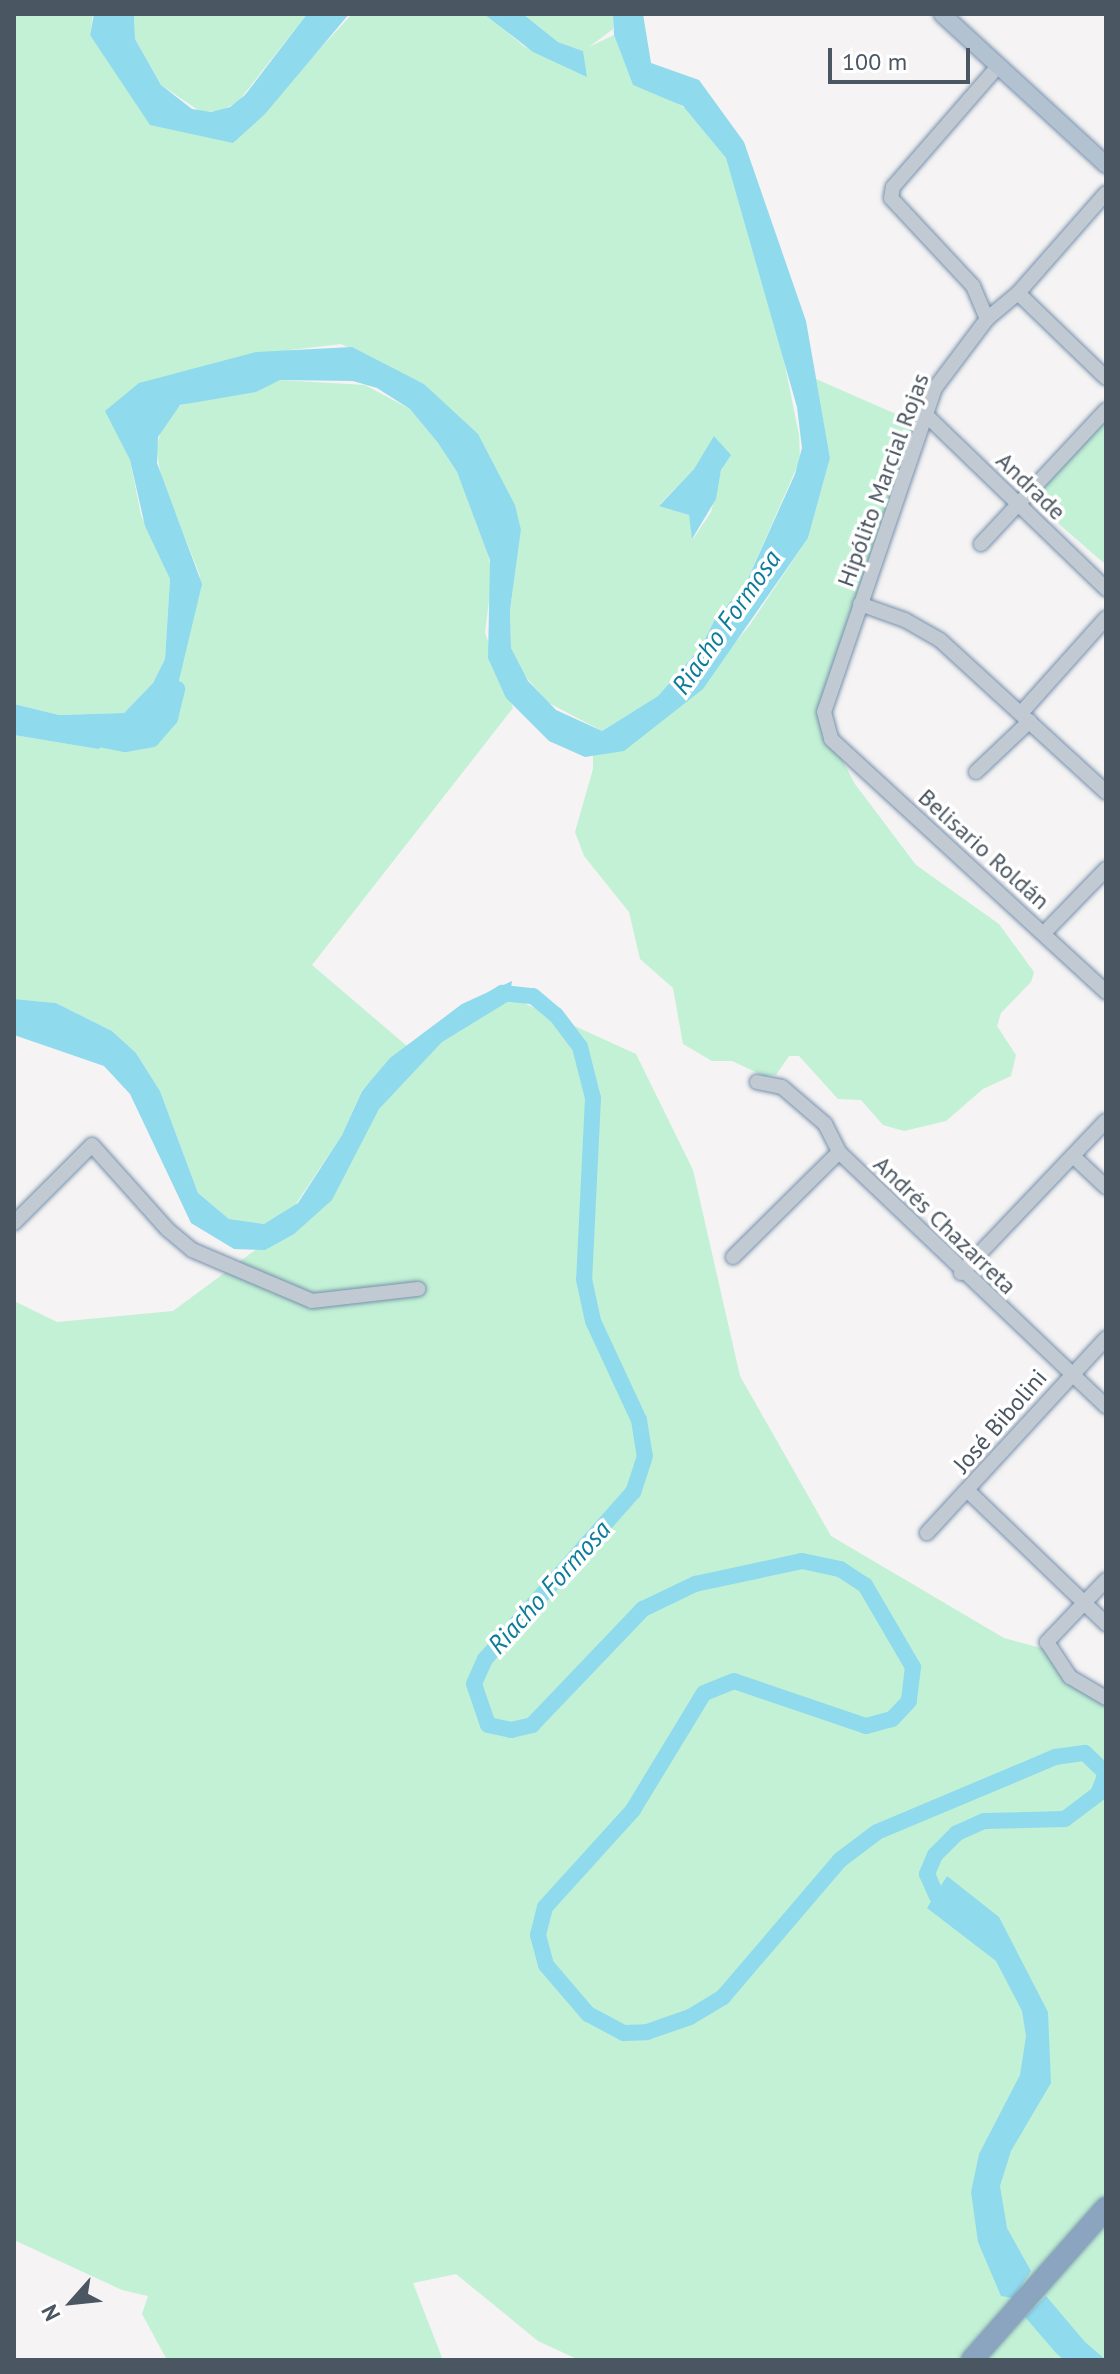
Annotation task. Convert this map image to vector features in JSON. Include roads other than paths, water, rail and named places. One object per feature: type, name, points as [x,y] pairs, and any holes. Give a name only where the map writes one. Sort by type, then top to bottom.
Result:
[{"type":"highway","points":[[972,2360],[1106,2208]]},
{"type":"main road","points":[[942,14],[1106,165]]},
{"type":"street","points":[[987,319],[973,286],[891,198],[893,187],[998,66]]},
{"type":"street","name":"Hipólito Marcial Rojas","points":[[831,739],[824,725],[826,701],[935,388],[987,319],[1013,297],[1106,193]]},
{"type":"street","points":[[973,286],[1013,297],[1106,378]]},
{"type":"street","points":[[981,544],[1106,410]]},
{"type":"street","name":"Andrade","points":[[925,414],[1106,589]]},
{"type":"street","points":[[860,604],[922,627],[1026,716],[1106,792]]},
{"type":"street","points":[[976,772],[1106,618]]},
{"type":"street","name":"Belisario Roldán","points":[[831,739],[1106,992]]},
{"type":"street","points":[[1044,933],[1106,869]]},
{"type":"street","name":"Andrés Chazarreta","points":[[757,1082],[782,1087],[825,1124],[839,1152],[961,1273],[1106,1406]]},
{"type":"street","points":[[961,1273],[1106,1121]]},
{"type":"street","points":[[14,1223],[92,1145],[167,1229],[192,1250],[312,1301],[418,1289]]},
{"type":"street","points":[[733,1257],[839,1152]]},
{"type":"street","points":[[1073,1156],[1106,1187]]},
{"type":"street","name":"José Bibolini","points":[[927,1533],[1106,1338]]},
{"type":"street","points":[[968,1491],[1106,1624]]},
{"type":"street","points":[[1106,1580],[1053,1633],[1048,1650],[1070,1677],[1106,1698]]},
{"type":"water","points":[[94,14],[134,14],[135,39],[161,85],[192,109],[211,112],[230,107],[245,95],[307,14],[349,14],[265,114],[233,143],[150,125],[90,35]]},
{"type":"water","points":[[484,14],[523,14],[558,42],[583,51],[587,77],[533,52]]},
{"type":"water","points":[[613,14],[643,14],[651,63],[699,80],[744,142],[806,321],[830,458],[808,538],[703,689],[624,751],[585,757],[549,741],[506,698],[488,658],[490,560],[457,472],[438,443],[410,409],[377,388],[353,381],[280,380],[256,392],[180,405],[158,437],[157,463],[202,584],[170,718],[136,742],[111,742],[98,749],[14,735],[14,704],[59,715],[124,713],[153,683],[165,659],[170,579],[145,526],[130,460],[105,411],[139,383],[256,352],[352,347],[424,384],[478,434],[515,505],[521,530],[510,610],[511,648],[528,681],[556,710],[602,731],[658,696],[701,647],[714,621],[746,583],[795,474],[802,448],[797,407],[726,158],[683,106],[633,85],[614,35]]},
{"type":"water","points":[[714,436],[731,455],[721,470],[716,499],[692,539],[689,515],[659,506],[694,469]]},
{"type":"water","points":[[512,981],[509,1001],[442,1042],[379,1109],[332,1200],[294,1234],[265,1250],[234,1249],[191,1223],[130,1094],[104,1066],[14,1035],[14,999],[56,1003],[112,1031],[136,1053],[160,1091],[198,1193],[229,1219],[264,1224],[298,1203],[342,1135],[362,1091],[390,1058],[462,1004]]},
{"type":"water","points":[[947,1876],[999,1917],[1048,2012],[1051,2083],[1011,2151],[1000,2186],[1007,2228],[1031,2271],[1013,2298],[1001,2296],[978,2242],[971,2192],[979,2154],[1020,2075],[1026,2036],[1022,2011],[996,1961],[927,1908]]},
{"type":"water","points":[[1046,2296],[1085,2342],[1106,2360],[1064,2360],[1056,2353],[1025,2317]]},
{"type":"waterway","name":"Riacho Formosa","points":[[94,738],[125,744],[152,739],[170,718],[177,689]]},
{"type":"waterway","name":"Riacho Formosa","points":[[492,999],[502,993],[533,996],[556,1015],[580,1047],[593,1098],[584,1279],[593,1321],[639,1420],[645,1456],[633,1492],[485,1659],[474,1684],[488,1725],[511,1730],[532,1725],[643,1609],[695,1584],[802,1561],[840,1569],[865,1585],[913,1667],[909,1701],[892,1719],[866,1726],[734,1681],[704,1693],[633,1810],[545,1907],[538,1935],[546,1965],[588,2014],[623,2033],[647,2032],[690,2017],[723,1997],[840,1860],[877,1832],[1055,1757],[1085,1753],[1106,1773],[1098,1794],[1065,1819],[984,1821],[957,1833],[935,1855],[927,1874],[937,1896],[953,1905]]}]
